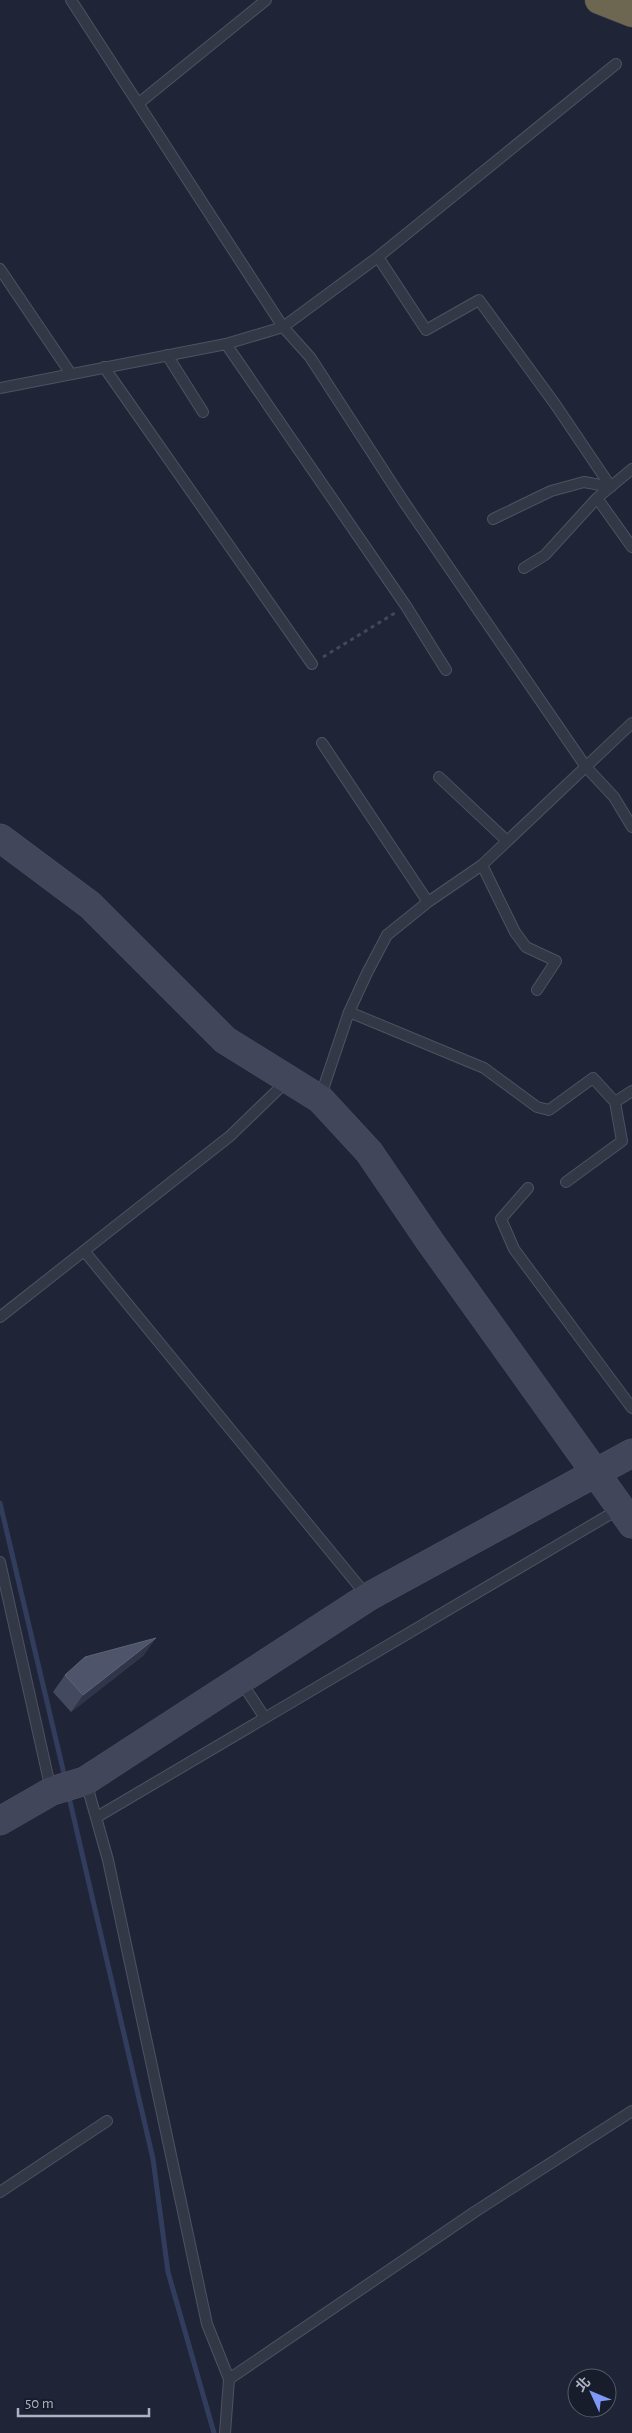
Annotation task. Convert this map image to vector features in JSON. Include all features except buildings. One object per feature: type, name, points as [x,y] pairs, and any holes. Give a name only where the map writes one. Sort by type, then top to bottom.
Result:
[{"type":"highway","points":[[599,0],[632,13]]},
{"type":"street","points":[[0,838],[90,905],[225,1040],[320,1099],[369,1152],[436,1251],[627,1516]]},
{"type":"street","points":[[0,1822],[52,1791],[85,1781],[239,1679],[368,1597],[632,1453]]},
{"type":"lane","points":[[71,0],[283,327],[310,357],[404,502],[586,766],[614,797],[632,827]]},
{"type":"lane","points":[[139,103],[266,0]]},
{"type":"lane","points":[[0,388],[226,344],[283,327],[378,257],[616,64]]},
{"type":"lane","points":[[378,257],[426,330],[479,300],[555,404],[611,487]]},
{"type":"lane","points":[[0,269],[71,374]]},
{"type":"lane","points":[[226,344],[406,606],[446,670]]},
{"type":"lane","points":[[166,355],[203,412]]},
{"type":"lane","points":[[104,368],[312,664]]},
{"type":"lane","points":[[524,568],[545,555],[597,498],[632,470]]},
{"type":"lane","points":[[493,519],[551,491],[584,482],[611,487]]},
{"type":"lane","points":[[597,498],[632,547]]},
{"type":"lane","points":[[320,1099],[349,1012],[367,972],[387,935],[428,902],[482,865],[632,724]]},
{"type":"lane","points":[[322,743],[428,902]]},
{"type":"lane","points":[[439,777],[507,841]]},
{"type":"lane","points":[[482,865],[515,932],[526,947],[556,962],[537,990]]},
{"type":"lane","points":[[349,1012],[484,1068],[537,1108],[550,1110],[593,1078],[615,1102],[622,1141],[566,1182]]},
{"type":"lane","points":[[0,1317],[230,1136],[289,1079]]},
{"type":"lane","points":[[615,1102],[632,1091]]},
{"type":"lane","points":[[528,1188],[501,1219],[514,1249],[632,1408]]},
{"type":"lane","points":[[85,1252],[368,1597]]},
{"type":"lane","points":[[97,1817],[265,1718],[627,1516]]},
{"type":"lane","points":[[0,1562],[52,1791]]},
{"type":"lane","points":[[239,1679],[265,1718]]},
{"type":"lane","points":[[85,1781],[97,1817],[116,1898],[207,2324],[229,2379],[225,2433]]},
{"type":"lane","points":[[229,2379],[476,2211],[632,2111]]},
{"type":"lane","points":[[0,2192],[107,2121]]},
{"type":"path","points":[[312,664],[406,606]]},
{"type":"waterway","points":[[0,1503],[65,1778]]},
{"type":"waterway","points":[[68,1793],[153,2159],[168,2272],[214,2433]]}]
